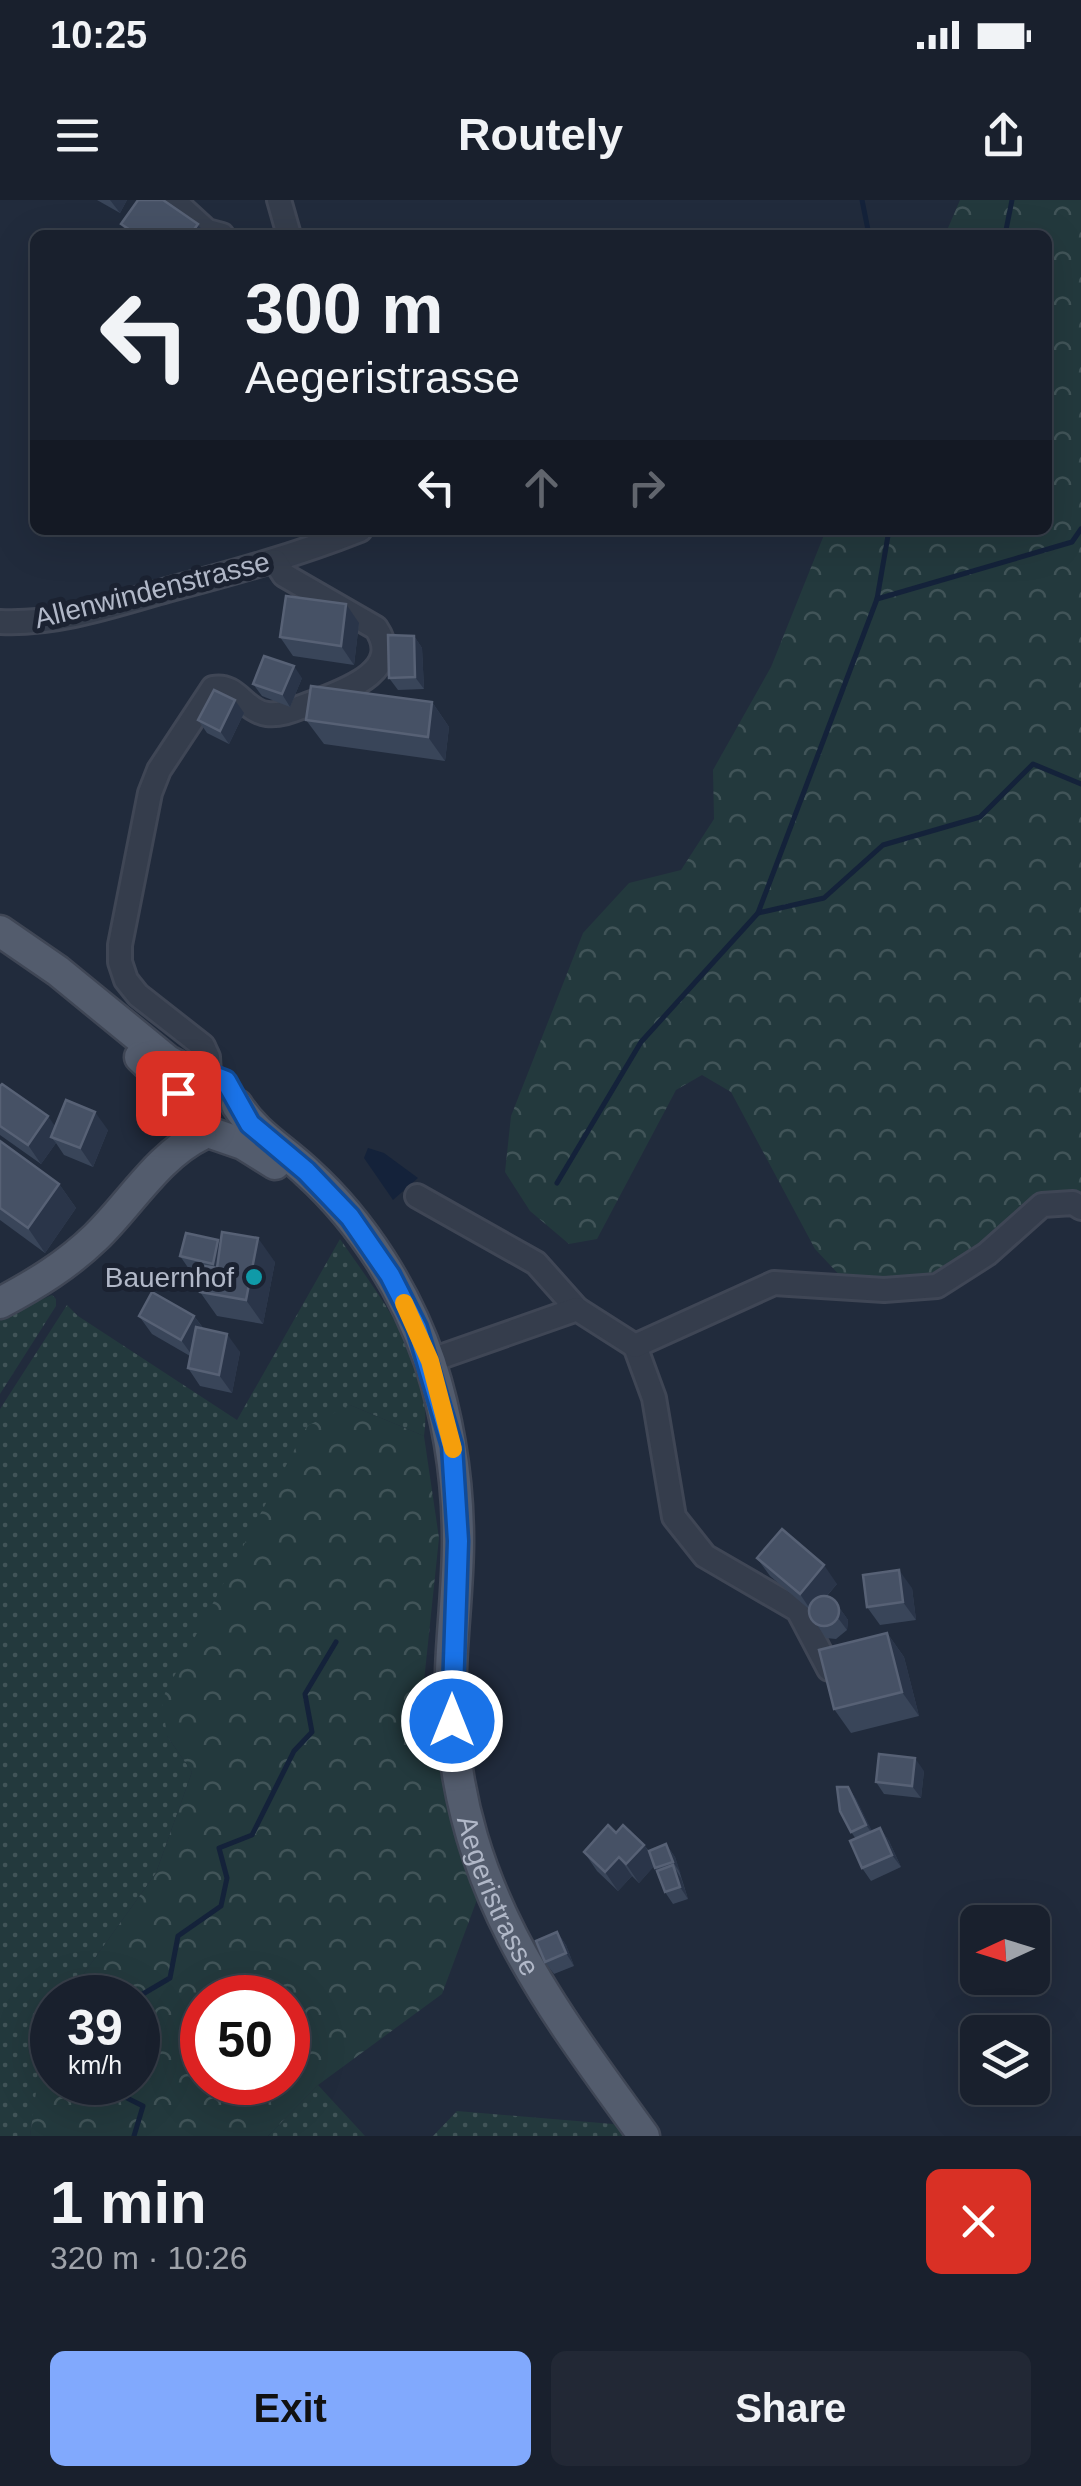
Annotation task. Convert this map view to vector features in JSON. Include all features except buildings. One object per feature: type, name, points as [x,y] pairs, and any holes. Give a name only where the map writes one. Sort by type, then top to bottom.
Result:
[{"type":"main road","name":"Aegeristrasse","points":[[10,939],[58,971],[168,1061],[202,1075],[218,1076],[232,1088],[237,1105],[250,1124],[306,1171],[350,1217],[390,1275],[430,1361],[452,1446],[458,1541],[452,1721],[457,1776],[472,1834],[513,1942],[582,2052],[644,2136]]},
{"type":"main road","name":"Aegeristrasse","points":[[10,939],[158,1075],[189,1130],[243,1144],[312,1194],[364,1252],[417,1328]]},
{"type":"main road","points":[[136,1193],[164,1145],[182,1086],[202,1075]]},
{"type":"main road","points":[[0,1303],[55,1272],[96,1237],[174,1153],[232,1122],[237,1105]]},
{"type":"street","points":[[173,200],[206,230]]},
{"type":"street","points":[[279,200],[288,230]]},
{"type":"street","name":"Allenwindenstrasse","points":[[0,622],[94,610],[276,561],[346,535]]},
{"type":"street","points":[[202,1075],[203,1046],[138,995],[126,980],[120,962],[142,830],[159,770],[213,688],[230,689],[257,712],[282,714],[353,687],[377,670],[382,660],[382,638],[376,628],[284,575],[276,561]]},
{"type":"street","points":[[416,1196],[536,1263],[577,1309],[635,1346],[654,1398],[674,1517],[705,1556],[798,1610],[829,1669]]},
{"type":"street","points":[[635,1346],[774,1283],[884,1290],[937,1286],[987,1254],[1042,1206],[1073,1203],[1081,1208]]},
{"type":"street","points":[[430,1361],[577,1309]]},
{"type":"green space","points":[[960,200],[1081,200],[1081,1195],[927,1279],[846,1282],[815,1249],[731,1092],[702,1075],[676,1090],[597,1239],[569,1244],[530,1211],[505,1172],[511,1116],[583,933],[629,883],[681,870],[714,819],[713,770],[771,667],[824,535],[1052,535],[1052,230],[947,230]]},
{"type":"green space","points":[[340,1239],[387,1307],[413,1357],[425,1409],[424,1436],[350,1405],[167,1736],[192,1772],[156,1873],[83,1975],[30,1975],[30,2105],[36,2105],[30,2136],[0,2136],[0,1409],[67,1305],[237,1420]]},
{"type":"green space","points":[[52,1295],[56,1306],[0,1394],[0,1317]]},
{"type":"green space","points":[[350,1405],[424,1436],[439,1538],[421,1710],[478,1897],[442,1994],[310,2093],[310,1975],[180,1975],[180,2105],[298,2105],[268,2136],[30,2136],[34,2105],[160,2105],[160,1975],[83,1975],[156,1873],[192,1772],[167,1736],[162,1699],[307,1426]]},
{"type":"green space","points":[[318,2085],[365,2136],[268,2136],[298,2105],[310,2105],[310,2093]]},
{"type":"green space","points":[[457,2111],[637,2126],[644,2136],[433,2136]]},
{"type":"water","points":[[368,1148],[384,1153],[418,1178],[393,1200],[364,1158]]},
{"type":"waterway","points":[[862,200],[868,230]]},
{"type":"waterway","points":[[1006,230],[1012,200]]},
{"type":"waterway","points":[[557,1183],[641,1042],[758,913],[877,599],[1072,542],[1081,529]]},
{"type":"waterway","points":[[877,599],[888,535]]},
{"type":"waterway","points":[[758,913],[824,898],[883,845],[980,817],[1033,764],[1081,784]]},
{"type":"waterway","points":[[160,1984],[170,1978],[178,1936],[221,1906],[227,1878],[219,1848],[252,1835],[294,1751],[312,1732],[305,1694],[336,1642]]},
{"type":"waterway","points":[[134,2136],[141,2105]]},
{"type":"slow traffic","points":[[404,1303],[430,1361],[453,1449]]},
{"type":"place","name":"Bauernhof","points":[[254,1277]]},
{"type":"route","points":[[178,1093],[196,1076],[208,1074],[226,1081],[250,1124],[330,1193],[361,1231],[390,1275],[417,1328],[430,1361],[452,1446],[458,1541],[452,1721]]}]
